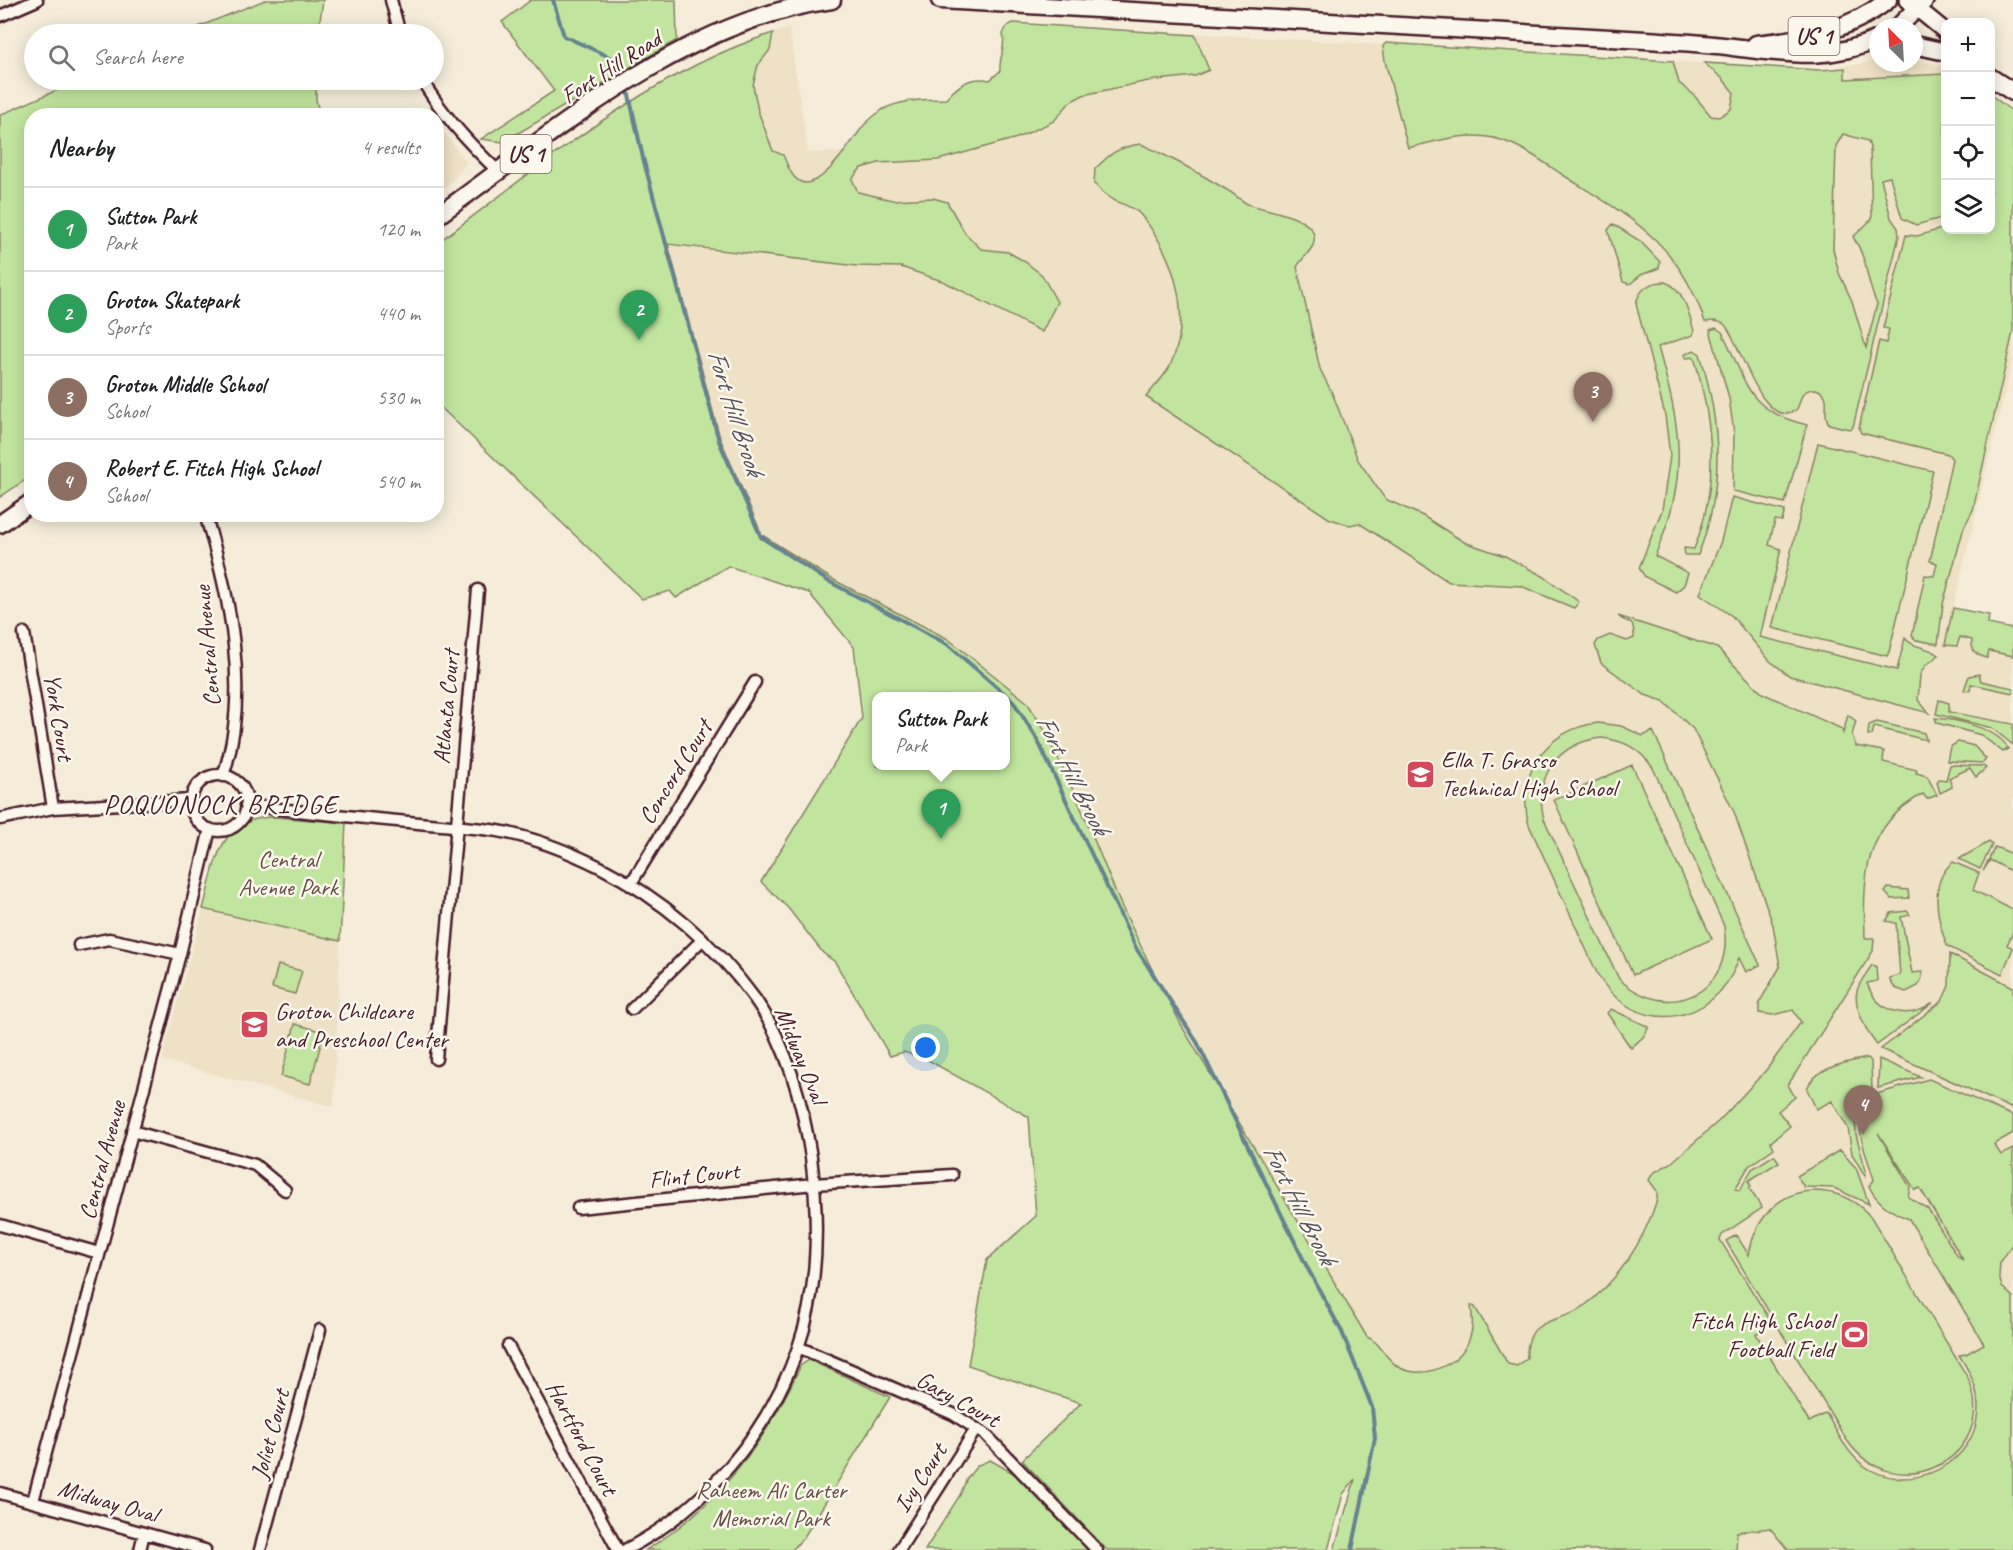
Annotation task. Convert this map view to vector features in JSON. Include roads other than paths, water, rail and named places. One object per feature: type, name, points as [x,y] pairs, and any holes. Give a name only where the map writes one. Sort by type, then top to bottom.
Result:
[{"type":"main road","name":"Fort Hill Road","points":[[444,211],[615,91],[681,51],[735,26],[774,12],[832,0]]},
{"type":"main road","name":"US 1","points":[[940,0],[1731,46],[1783,54],[1846,52],[1869,43]]},
{"type":"main road","name":"US 1","points":[[1731,46],[1818,35],[1857,20],[1888,0]]},
{"type":"main road","points":[[1905,18],[1917,3],[1941,27]]},
{"type":"main road","points":[[1923,47],[1941,51]]},
{"type":"main road","points":[[1846,52],[1869,49]]},
{"type":"main road","points":[[1992,72],[2013,90]]},
{"type":"main road","points":[[1995,80],[2013,90]]},
{"type":"main road","points":[[0,524],[24,508]]},
{"type":"street","points":[[0,16],[37,0]]},
{"type":"street","points":[[391,0],[397,24]]},
{"type":"street","points":[[429,90],[442,108]]},
{"type":"street","points":[[444,111],[499,172]]},
{"type":"street","name":"Central Avenue","points":[[207,522],[224,584],[232,634],[236,694],[230,754],[223,776]]},
{"type":"street","name":"Atlanta Court","points":[[436,1059],[478,590]]},
{"type":"street","name":"York Court","points":[[24,633],[53,808]]},
{"type":"street","name":"Concord Court","points":[[630,885],[755,682]]},
{"type":"street","points":[[212,776],[223,776],[236,781],[242,788],[246,806],[242,817],[234,826],[222,830],[210,829],[196,819],[191,800],[194,789],[201,781],[212,776]]},
{"type":"street","points":[[0,819],[53,808],[191,800]]},
{"type":"street","name":"Midway Oval","points":[[246,806],[501,832],[552,847],[600,867],[630,885],[703,939],[756,1001],[779,1043],[792,1076],[806,1125],[817,1217],[812,1284],[798,1347],[768,1409],[726,1471],[678,1516],[625,1550]]},
{"type":"street","name":"Central Avenue","points":[[33,1502],[180,954],[210,829]]},
{"type":"street","points":[[79,945],[109,939],[180,954]]},
{"type":"street","points":[[632,1009],[703,939]]},
{"type":"street","points":[[132,1131],[255,1165],[285,1190]]},
{"type":"street","name":"Flint Court","points":[[578,1208],[814,1184],[952,1175]]},
{"type":"street","points":[[0,1225],[99,1253]]},
{"type":"street","name":"Joliet Court","points":[[261,1550],[320,1330]]},
{"type":"street","name":"Hartford Court","points":[[508,1346],[618,1550]]},
{"type":"street","name":"Gary Court","points":[[798,1347],[953,1414],[976,1429],[1002,1449],[1097,1550]]},
{"type":"street","name":"Ivy Court","points":[[899,1550],[976,1429]]},
{"type":"street","name":"Midway Oval","points":[[0,1493],[205,1550]]},
{"type":"street","points":[[140,1550],[144,1533]]},
{"type":"waterway","name":"Fort Hill Brook","points":[[553,0],[564,36],[616,60],[625,79]]},
{"type":"waterway","name":"Fort Hill Brook","points":[[627,86],[643,158],[719,441],[761,537],[828,581],[947,644],[1003,692]]},
{"type":"waterway","name":"Fort Hill Brook","points":[[1010,698],[1037,739],[1136,948],[1197,1042],[1308,1269],[1342,1332],[1372,1407],[1375,1438],[1352,1550]]},
{"type":"place","name":"Groton Skatepark","points":[[639,340]]},
{"type":"place","name":"Groton Middle School","points":[[1593,422]]},
{"type":"place","name":"Ella T. Grasso Technical High School","points":[[1420,774]]},
{"type":"place","name":"Sutton Park","points":[[941,839]]},
{"type":"place","name":"Groton Childcare and Preschool Center","points":[[254,1025]]},
{"type":"place","name":"Robert E. Fitch High School","points":[[1863,1135]]},
{"type":"place","name":"Fitch High School Football Field","points":[[1855,1335]]},
{"type":"district","name":"POQUONOCK BRIDGE","points":[[221,804]]},
{"type":"park label","name":"Central Avenue Park","points":[[288,873]]},
{"type":"park label","name":"Raheem Ali Carter Memorial Park","points":[[771,1504]]}]
